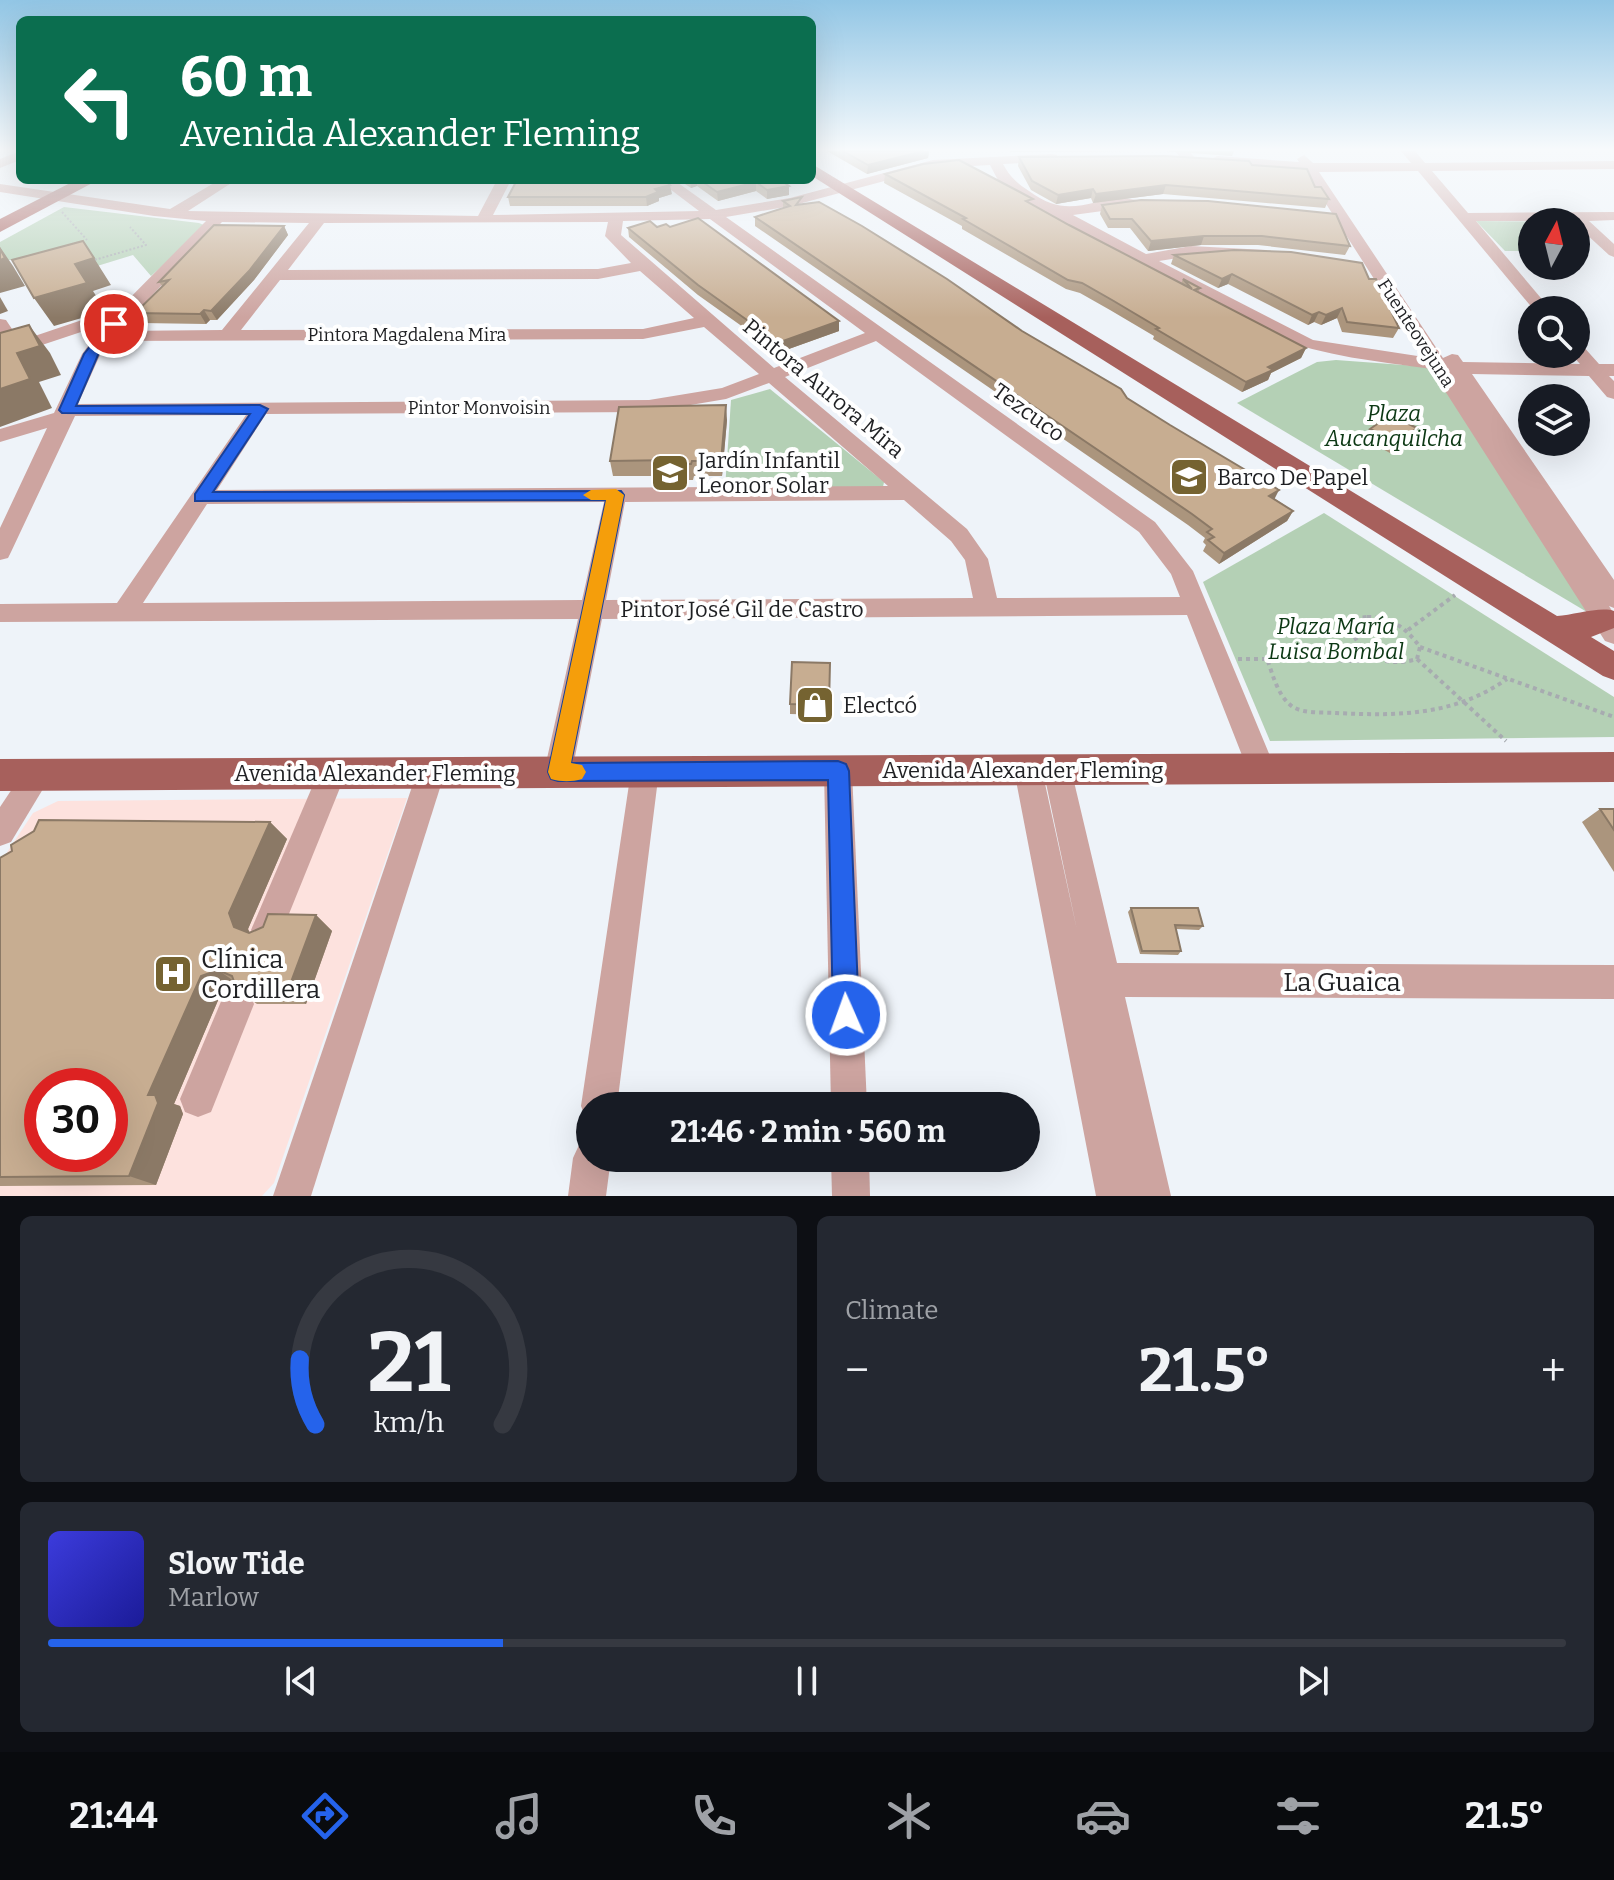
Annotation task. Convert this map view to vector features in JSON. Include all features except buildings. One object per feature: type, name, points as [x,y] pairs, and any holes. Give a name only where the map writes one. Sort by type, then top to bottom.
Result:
[{"type":"main road","points":[[0,226],[48,207]]},
{"type":"main road","points":[[871,207],[1614,667]]},
{"type":"main road","points":[[1551,628],[1585,627],[1611,617]]},
{"type":"main road","name":"Avenida Alexander Fleming","points":[[0,775],[1614,767]]},
{"type":"street","points":[[97,207],[218,218],[483,220],[712,215],[762,207]]},
{"type":"street","points":[[172,214],[184,207]]},
{"type":"street","points":[[483,220],[490,207]]},
{"type":"street","name":"Tezcuco","points":[[701,207],[1147,527],[1171,555],[1196,606],[1261,768]]},
{"type":"street","points":[[1048,207],[1308,344],[1458,367],[1604,370],[1614,393]]},
{"type":"street","points":[[1059,213],[1111,207]]},
{"type":"street","name":"Fuenteovejuna","points":[[1342,207],[1458,367],[1611,617]]},
{"type":"street","points":[[1455,207],[1531,296]]},
{"type":"street","points":[[1320,213],[1349,218]]},
{"type":"street","points":[[1590,216],[1614,216]]},
{"type":"street","points":[[1463,217],[1518,217]]},
{"type":"street","points":[[0,552],[6,532],[66,413],[79,378],[109,330],[218,218]]},
{"type":"street","name":"Fuenteovejuna","points":[[1349,218],[1373,267],[1435,363],[1611,617]]},
{"type":"street","name":"Pintora Aurora Mira","points":[[616,219],[613,232],[616,241],[911,493],[969,547],[980,573],[987,607]]},
{"type":"street","points":[[227,336],[319,220]]},
{"type":"street","points":[[1590,229],[1614,252]]},
{"type":"street","points":[[1144,259],[1224,250],[1271,254]]},
{"type":"street","points":[[1347,262],[1373,267]]},
{"type":"street","points":[[275,275],[598,274],[644,266]]},
{"type":"street","name":"Pintora Magdalena Mira","points":[[8,351],[88,324],[109,330],[227,336],[643,334],[678,329],[707,320]]},
{"type":"street","points":[[0,324],[8,351]]},
{"type":"street","name":"Pintor Monvoisin","points":[[0,436],[66,413],[649,406],[711,397],[878,334]]},
{"type":"street","points":[[124,612],[260,409]]},
{"type":"street","points":[[201,497],[911,493]]},
{"type":"street","points":[[558,772],[616,495]]},
{"type":"street","name":"Pintor José Gil de Castro","points":[[0,613],[1196,606]]},
{"type":"street","points":[[1043,770],[1071,980],[1115,1196]]},
{"type":"street","points":[[1043,770],[1105,981],[1152,1196]]},
{"type":"street","points":[[601,1092],[645,771]]},
{"type":"street","points":[[838,771],[849,1092]]},
{"type":"street","points":[[292,1196],[431,772]]},
{"type":"street","points":[[267,930],[332,773]]},
{"type":"street","points":[[0,832],[38,774]]},
{"type":"street","name":"La Guaica","points":[[1071,980],[1614,982]]},
{"type":"street","points":[[198,1099],[237,1004]]},
{"type":"street","points":[[587,1196],[590,1172]]},
{"type":"street","points":[[850,1172],[851,1196]]},
{"type":"path","points":[[60,207],[87,240]]},
{"type":"path","points":[[91,261],[146,245],[130,227]]},
{"type":"path","points":[[1408,630],[1460,591]]},
{"type":"path","points":[[1417,659],[1404,665],[1384,663],[1365,654],[1353,641],[1350,627],[1357,618],[1373,615],[1391,619],[1408,630],[1420,647],[1614,717]]},
{"type":"path","points":[[1417,659],[1420,647]]},
{"type":"path","points":[[1365,654],[1360,661],[1267,659],[1284,700],[1291,708],[1302,711],[1417,713],[1466,705],[1507,679]]},
{"type":"path","points":[[1417,659],[1509,744]]},
{"type":"shaded area","name":"Clínica Cordillera","points":[[407,798],[274,1183],[262,1196],[0,1196],[0,863],[33,813],[58,801]]},
{"type":"green space","points":[[64,207],[206,226],[151,276],[133,255],[32,286],[20,258],[0,262],[0,242]]},
{"type":"green space","points":[[1476,221],[1518,221],[1518,251],[1505,251]]},
{"type":"green space","name":"Plaza Aucanquilcha","points":[[1336,360],[1431,367],[1592,615],[1237,403],[1317,362]]},
{"type":"green space","points":[[770,389],[884,482],[883,487],[725,489],[731,400]]},
{"type":"green space","name":"Plaza María Luisa Bombal","points":[[1324,513],[1614,697],[1614,737],[1270,741],[1203,582]]},
{"type":"slow traffic","points":[[575,772],[558,772],[616,495],[591,495]]},
{"type":"place","name":"Jardín Infantil Leonor Solar","points":[[670,473]]},
{"type":"place","name":"Barco De Papel","points":[[1189,477]]},
{"type":"place","name":"Electcó","points":[[815,705]]},
{"type":"place","name":"Clínica Cordillera","points":[[173,974]]},
{"type":"route","points":[[114,324],[91,354],[67,410],[260,409],[201,497],[616,495],[558,772],[838,771],[846,1015]]}]
